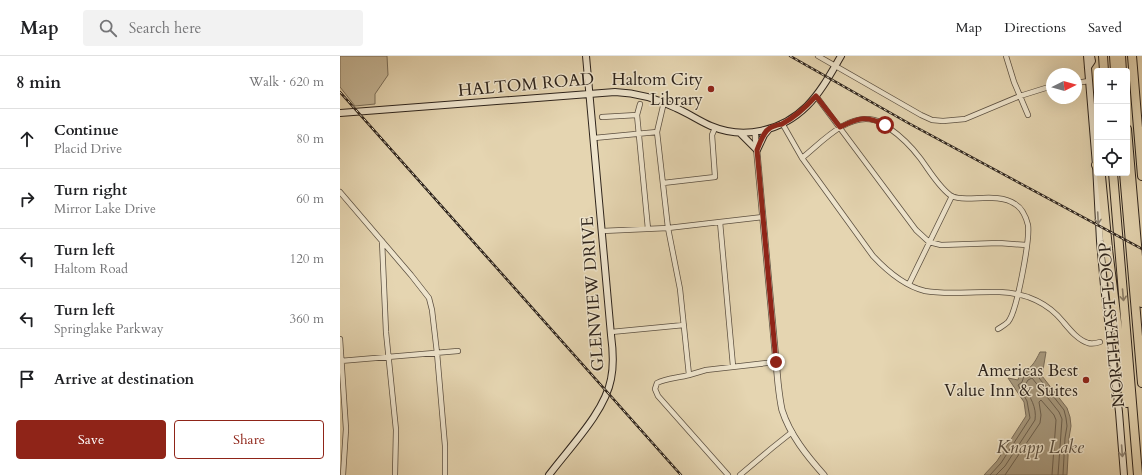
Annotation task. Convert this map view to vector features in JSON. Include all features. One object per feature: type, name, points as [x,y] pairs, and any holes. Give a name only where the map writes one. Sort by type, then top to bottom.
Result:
[{"type":"highway","points":[[1103,56],[1104,68]]},
{"type":"highway","points":[[1114,56],[1115,68]]},
{"type":"highway","points":[[1121,56],[1122,68]]},
{"type":"highway","points":[[1132,56],[1142,176]]},
{"type":"highway","points":[[1128,140],[1142,303]]},
{"type":"highway","points":[[1099,176],[1132,446],[1136,455]]},
{"type":"highway","name":"NORTHEAST LOOP","points":[[1113,176],[1138,475]]},
{"type":"highway","points":[[1124,176],[1142,383]]},
{"type":"main road","name":"GLENVIEW DRIVE","points":[[549,475],[596,413],[607,392],[613,364],[586,56]]},
{"type":"main road","name":"HALTOM ROAD","points":[[340,113],[615,92],[633,93],[654,98],[716,128],[740,133],[755,132],[782,123],[799,113],[816,96],[841,56]]},
{"type":"main road","points":[[1087,56],[1095,140]]},
{"type":"main road","points":[[1088,67],[1092,61],[1091,56]]},
{"type":"main road","points":[[740,133],[757,150],[769,128]]},
{"type":"main road","points":[[1098,176],[1103,279],[1119,412],[1124,475]]},
{"type":"street","points":[[818,56],[932,120],[943,121],[965,119],[1020,96],[1046,88]]},
{"type":"street","points":[[1006,56],[1028,115]]},
{"type":"street","points":[[1082,82],[1089,81]]},
{"type":"street","points":[[816,96],[916,230],[928,242],[941,245],[999,243],[1026,246]]},
{"type":"street","points":[[664,102],[657,132],[668,228],[680,289],[689,375]]},
{"type":"street","points":[[640,104],[637,115],[648,229]]},
{"type":"street","points":[[602,117],[637,115]]},
{"type":"street","points":[[802,158],[840,127],[856,119],[866,118],[875,120],[885,125],[909,144],[942,188],[952,196],[994,198],[1006,200],[1015,204],[1021,210],[1028,225],[1026,246],[1018,294],[1008,321],[998,329]]},
{"type":"street","points":[[782,123],[802,158],[873,256],[886,270],[896,277],[924,290],[941,292],[999,292],[1018,294],[1030,298],[1048,308],[1080,338],[1088,343],[1100,342]]},
{"type":"street","points":[[663,183],[715,177],[712,135],[716,128]]},
{"type":"street","points":[[594,138],[657,132]]},
{"type":"street","points":[[755,132],[776,362],[782,409],[792,432],[801,447],[824,475]]},
{"type":"street","points":[[340,192],[411,274],[429,298],[432,310],[437,353],[445,446],[445,475]]},
{"type":"street","points":[[909,284],[928,242],[952,196]]},
{"type":"street","points":[[602,231],[668,228],[763,217]]},
{"type":"street","points":[[720,222],[733,366]]},
{"type":"street","points":[[382,241],[388,357],[396,430],[395,475]]},
{"type":"street","points":[[611,332],[684,325]]},
{"type":"street","points":[[340,339],[346,428],[343,475]]},
{"type":"street","points":[[341,361],[458,351]]},
{"type":"street","points":[[728,475],[658,396],[655,389],[657,383],[662,380],[679,378],[706,370],[776,362]]},
{"type":"street","points":[[740,475],[792,432]]},
{"type":"shaded area","points":[[340,56],[387,56],[388,75],[375,94],[375,104],[355,106],[340,87]]},
{"type":"water","name":"Knapp Lake","points":[[1040,352],[1046,352],[1042,376],[1067,408],[1070,417],[1071,426],[1067,475],[984,475],[997,461],[1026,416],[1024,402],[1008,378],[1018,380],[1020,372],[1030,367]]},
{"type":"railway","points":[[790,56],[910,124],[1142,249]]},
{"type":"railway","points":[[340,92],[681,475]]},
{"type":"place","name":"Haltom City Library","points":[[711,89]]},
{"type":"place","name":"Americas Best Value Inn & Suites","points":[[1086,380]]},
{"type":"route","points":[[776,362],[757,150],[760,141],[769,128],[796,115],[816,96],[840,127],[856,119],[866,118],[875,120],[885,125]]}]
